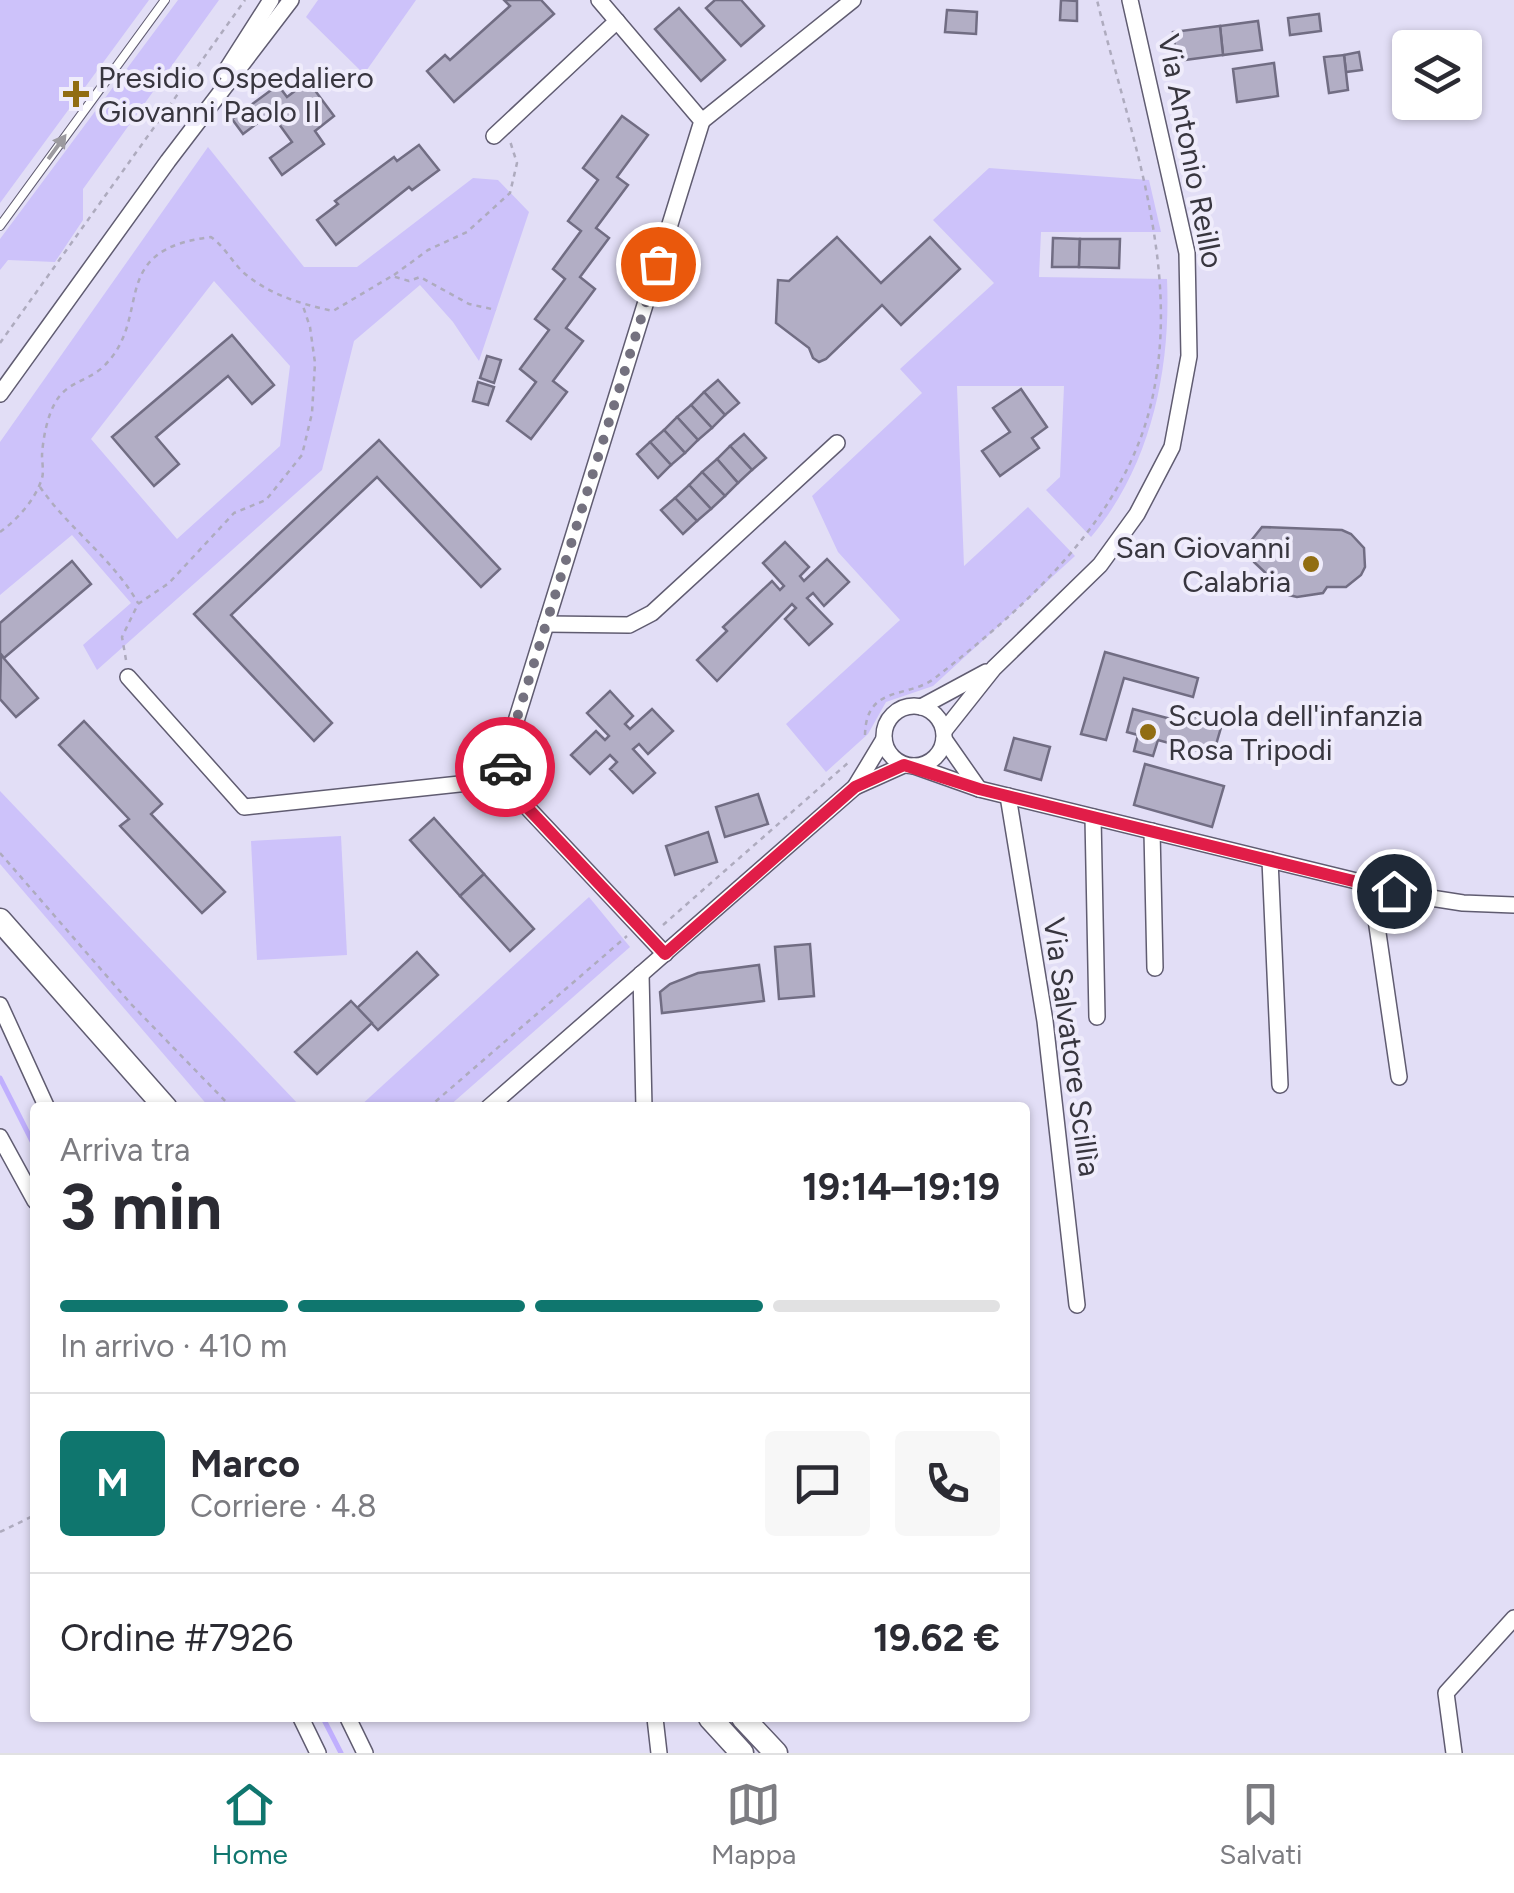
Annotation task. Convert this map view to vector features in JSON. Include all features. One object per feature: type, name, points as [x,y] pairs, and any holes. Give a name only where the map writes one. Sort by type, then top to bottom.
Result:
[{"type":"main road","points":[[0,920],[161,1102]]},
{"type":"main road","points":[[714,1722],[742,1753]]},
{"type":"main road","points":[[747,1722],[776,1753]]},
{"type":"street","points":[[168,161],[271,0]]},
{"type":"street","points":[[0,394],[168,161],[292,0]]},
{"type":"street","points":[[599,0],[702,121]]},
{"type":"street","points":[[665,954],[509,788],[507,750],[702,121],[852,0]]},
{"type":"street","name":"Via Antonio Reillo","points":[[944,736],[994,668],[1100,566],[1137,514],[1172,447],[1189,356],[1187,253],[1130,0]]},
{"type":"street","points":[[500,131],[618,22]]},
{"type":"street","points":[[546,624],[629,625],[652,613],[837,443]]},
{"type":"street","name":"Via Antonio Reillo","points":[[921,706],[994,668]]},
{"type":"street","points":[[128,677],[244,808],[506,778]]},
{"type":"street","points":[[495,1102],[855,787],[884,739],[888,720],[894,713],[921,706],[936,715],[944,736],[979,789]]},
{"type":"street","points":[[855,787],[934,758],[944,736]]},
{"type":"street","points":[[884,739],[890,755],[909,766],[979,789],[1372,885],[1463,903],[1514,905]]},
{"type":"street","name":"Via Salvatore Scillìa","points":[[1008,796],[1046,1032],[1076,1305]]},
{"type":"street","points":[[1093,817],[1097,1017]]},
{"type":"street","points":[[1152,831],[1156,968]]},
{"type":"street","points":[[1270,860],[1280,1085]]},
{"type":"street","points":[[1372,885],[1399,1077]]},
{"type":"street","points":[[641,974],[644,1102]]},
{"type":"street","points":[[0,1005],[44,1102]]},
{"type":"street","points":[[0,1137],[30,1192]]},
{"type":"street","points":[[1454,1753],[1446,1693],[1514,1618]]},
{"type":"street","points":[[303,1722],[318,1753]]},
{"type":"street","points":[[350,1722],[365,1753]]},
{"type":"street","points":[[655,1722],[659,1753]]},
{"type":"lane","points":[[0,226],[164,0]]},
{"type":"path","points":[[0,343],[245,0]]},
{"type":"path","points":[[861,746],[869,715],[877,703],[889,694],[934,679],[1021,603],[1088,533],[1109,505],[1128,468],[1153,396],[1162,280],[1143,180],[1097,0]]},
{"type":"path","points":[[0,532],[15,521],[42,478],[45,435],[56,400],[73,382],[102,369],[118,347],[142,271],[169,245],[211,237],[242,271],[274,293],[303,305],[333,311],[428,250],[467,232],[510,193],[517,163],[500,131]]},
{"type":"path","points":[[392,276],[409,281],[420,277],[469,304],[496,310]]},
{"type":"path","points":[[128,677],[122,638],[138,604],[169,583],[234,513],[266,500],[302,456],[312,414],[315,363],[303,305]]},
{"type":"path","points":[[38,484],[55,508],[127,584],[138,604]]},
{"type":"path","points":[[435,1102],[622,937],[666,924],[856,755]]},
{"type":"path","points":[[0,854],[132,1004],[226,1102]]},
{"type":"path","points":[[0,1532],[30,1517]]},
{"type":"shaded area","points":[[0,0],[149,0],[0,203]]},
{"type":"shaded area","points":[[178,0],[219,0],[83,189],[83,220],[55,262],[8,260],[0,270],[0,239]]},
{"type":"shaded area","points":[[318,0],[416,0],[364,74],[306,17]]},
{"type":"shaded area","points":[[208,147],[304,267],[357,267],[473,178],[498,180],[529,212],[479,361],[453,322],[420,285],[354,341],[322,470],[97,670],[83,645],[131,603],[72,535],[0,595],[0,442]],"holes":[[[214,281],[290,366],[280,446],[177,539],[91,439]]]},
{"type":"shaded area","points":[[989,168],[1149,180],[1161,232],[1041,232],[1039,277],[1167,279],[1165,348],[1153,416],[1129,480],[1091,537],[1046,490],[1060,477],[1064,386],[957,386],[964,566],[1028,507],[1075,556],[933,686],[886,702],[868,734],[826,772],[786,724],[900,620],[838,552],[812,496],[922,393],[900,369],[994,283],[933,220]]},
{"type":"shaded area","points":[[0,791],[296,1102],[205,1102],[0,864]]},
{"type":"shaded area","points":[[341,836],[347,955],[257,960],[251,841]]},
{"type":"shaded area","points":[[589,897],[630,947],[454,1102],[364,1102]]},
{"type":"building","points":[[504,0],[541,0],[554,14],[454,102],[427,71],[445,55],[450,60],[510,6]]},
{"type":"building","points":[[715,0],[741,0],[764,26],[741,46],[706,8]]},
{"type":"building","points":[[1061,0],[1077,1],[1077,21],[1060,20]]},
{"type":"building","points":[[679,8],[725,60],[701,81],[655,29]]},
{"type":"building","points":[[947,10],[977,12],[976,34],[945,32]]},
{"type":"building","points":[[1319,14],[1321,31],[1290,35],[1288,18]]},
{"type":"building","points":[[1258,21],[1262,50],[1223,55],[1220,26]]},
{"type":"building","points":[[1220,26],[1223,55],[1177,61],[1173,32]]},
{"type":"building","points":[[1359,52],[1362,70],[1346,72],[1344,55]]},
{"type":"building","points":[[1344,55],[1348,90],[1329,93],[1324,57]]},
{"type":"building","points":[[1274,63],[1278,96],[1237,102],[1233,69]]},
{"type":"building","points":[[308,81],[334,116],[315,131],[324,144],[282,175],[270,158],[292,142],[271,113],[243,134],[232,119],[278,85],[287,97]]},
{"type":"building","points":[[622,116],[648,135],[617,177],[628,185],[596,228],[609,238],[580,277],[595,289],[566,328],[583,341],[553,381],[567,392],[531,439],[507,421],[536,382],[520,369],[549,330],[535,319],[565,279],[553,269],[581,231],[568,221],[598,180],[583,168]]},
{"type":"building","points":[[419,145],[439,170],[412,190],[409,187],[336,245],[317,220],[338,204],[335,201],[394,157],[397,161]]},
{"type":"building","points":[[837,237],[881,283],[930,237],[960,269],[901,325],[882,305],[819,362],[809,348],[776,323],[778,280],[789,281]]},
{"type":"building","points":[[1053,238],[1080,239],[1079,267],[1052,267]]},
{"type":"building","points":[[1080,239],[1120,239],[1119,268],[1079,267]]},
{"type":"building","points":[[232,335],[274,385],[252,404],[228,376],[156,437],[179,464],[154,486],[112,437]]},
{"type":"building","points":[[487,356],[501,360],[494,383],[480,378]]},
{"type":"building","points":[[718,380],[739,403],[725,415],[704,392]]},
{"type":"building","points":[[478,382],[494,387],[488,405],[473,401]]},
{"type":"building","points":[[1021,389],[1047,427],[1032,438],[1039,448],[1000,476],[982,451],[1010,432],[993,408]]},
{"type":"building","points":[[704,392],[725,415],[712,428],[691,405]]},
{"type":"building","points":[[691,405],[712,428],[698,440],[677,417]]},
{"type":"building","points":[[677,417],[698,440],[685,453],[664,430]]},
{"type":"building","points":[[664,430],[685,453],[671,465],[650,442]]},
{"type":"building","points":[[744,434],[766,458],[752,470],[730,446]]},
{"type":"building","points":[[379,440],[500,569],[481,587],[377,477],[231,615],[332,723],[314,741],[194,614]]},
{"type":"building","points":[[650,442],[671,465],[658,478],[637,454]]},
{"type":"building","points":[[730,446],[752,470],[738,483],[717,459]]},
{"type":"building","points":[[717,459],[738,483],[725,496],[702,472]]},
{"type":"building","points":[[702,472],[725,496],[711,509],[689,485]]},
{"type":"building","points":[[689,485],[711,509],[697,521],[675,498]]},
{"type":"building","points":[[675,498],[697,521],[683,534],[661,510]]},
{"type":"building","name":"San Giovanni Calabria","points":[[1262,527],[1342,530],[1364,548],[1365,567],[1346,587],[1327,587],[1323,593],[1297,597],[1289,595],[1254,562],[1250,542]]},
{"type":"building","points":[[785,542],[809,567],[800,576],[804,581],[827,559],[849,582],[824,606],[813,593],[807,598],[832,624],[809,645],[785,619],[796,608],[792,604],[717,681],[697,660],[727,631],[723,627],[772,581],[780,590],[784,586],[763,563]]},
{"type":"building","points":[[72,561],[91,584],[4,658],[0,653],[0,623]]},
{"type":"building","points":[[1105,652],[1198,678],[1193,697],[1124,678],[1106,740],[1081,734]]},
{"type":"building","points":[[1,655],[38,698],[16,717],[0,699]]},
{"type":"building","points":[[610,691],[633,716],[625,724],[630,729],[652,709],[673,731],[648,754],[639,744],[633,749],[655,773],[633,793],[610,769],[617,762],[610,755],[590,774],[571,755],[596,731],[605,740],[609,736],[587,713]]},
{"type":"building","points":[[1133,709],[1186,723],[1189,715],[1222,724],[1213,755],[1158,740],[1153,756],[1134,751],[1138,735],[1127,732]]},
{"type":"building","points":[[84,721],[162,804],[151,814],[225,892],[202,913],[120,826],[129,819],[59,745]]},
{"type":"building","points":[[1014,738],[1050,747],[1041,780],[1005,770]]},
{"type":"building","points":[[1145,764],[1224,786],[1212,827],[1134,805]]},
{"type":"building","points":[[758,794],[768,824],[725,837],[716,807]]},
{"type":"building","points":[[434,818],[484,874],[460,896],[410,840]]},
{"type":"building","points":[[708,832],[717,862],[675,875],[666,846]]},
{"type":"building","points":[[484,874],[534,929],[510,951],[460,896]]},
{"type":"building","points":[[810,944],[814,996],[779,999],[775,947]]},
{"type":"building","points":[[417,952],[438,975],[378,1030],[357,1008]]},
{"type":"building","points":[[759,965],[764,1001],[662,1013],[660,992],[670,984],[698,973]]},
{"type":"building","points":[[351,1001],[372,1023],[317,1074],[295,1052]]},
{"type":"waterway","points":[[0,1078],[30,1137]]},
{"type":"waterway","points":[[325,1722],[341,1753]]},
{"type":"way so far","points":[[505,767],[507,750],[658,264]]},
{"type":"place","name":"Presidio Ospedaliero Giovanni Paolo II","points":[[76,94]]},
{"type":"place","name":"San Giovanni Calabria","points":[[1311,564]]},
{"type":"place","name":"Scuola dell'infanzia Rosa Tripodi","points":[[1148,732]]},
{"type":"route","points":[[505,767],[509,788],[665,954],[855,787],[904,765],[979,789],[1394,891]]}]
